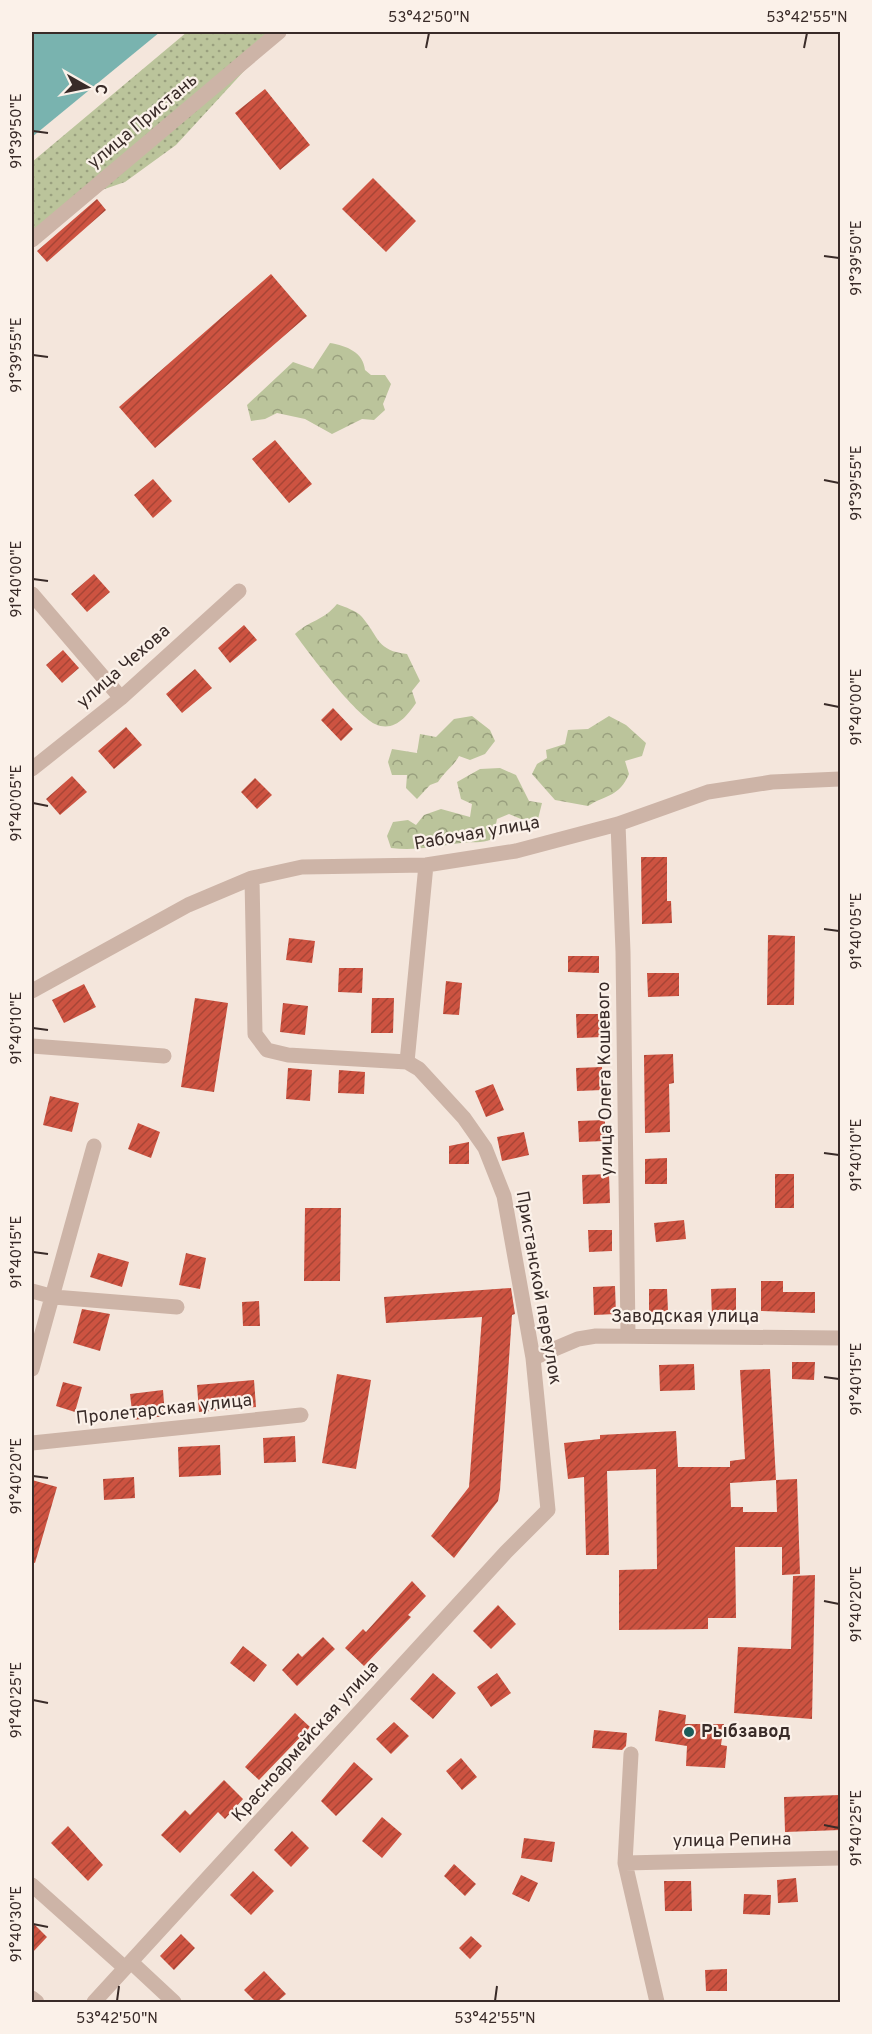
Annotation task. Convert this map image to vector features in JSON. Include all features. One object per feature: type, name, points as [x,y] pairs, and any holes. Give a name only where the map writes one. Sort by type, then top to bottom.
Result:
[{"type":"street","name":"улица Пристань","points":[[32,240],[279,32]]},
{"type":"street","name":"улица Чехова","points":[[32,769],[121,698],[239,591]]},
{"type":"street","points":[[32,594],[121,698]]},
{"type":"street","name":"Рабочая улица","points":[[32,991],[188,905],[252,878],[302,867],[426,866],[516,851],[618,824],[708,792],[772,782],[840,779]]},
{"type":"street","name":"улица Олега Кошевого","points":[[618,824],[623,952],[628,1335]]},
{"type":"street","points":[[252,878],[255,1034],[267,1050],[288,1055],[407,1062],[426,866]]},
{"type":"street","points":[[32,1046],[164,1056]]},
{"type":"street","name":"Пристанской переулок","points":[[407,1062],[419,1069],[464,1118],[485,1148],[504,1196],[533,1358],[548,1510]]},
{"type":"street","points":[[32,1369],[54,1297],[94,1146]]},
{"type":"street","points":[[32,1291],[54,1297],[177,1307]]},
{"type":"street","name":"Заводская улица","points":[[533,1358],[578,1339],[628,1335],[840,1338]]},
{"type":"street","name":"Пролетарская улица","points":[[32,1443],[301,1415]]},
{"type":"street","name":"Красноармейская улица","points":[[94,2002],[506,1552],[548,1510]]},
{"type":"street","points":[[631,1754],[625,1863],[657,2002]]},
{"type":"street","name":"улица Репина","points":[[625,1863],[840,1857]]},
{"type":"street","points":[[32,1885],[174,2002]]},
{"type":"street","points":[[32,1998],[37,2002]]},
{"type":"green space","points":[[187,32],[280,32],[176,145],[125,182],[90,194],[32,245],[32,162]]},
{"type":"green space","points":[[330,343],[358,354],[365,370],[371,375],[385,375],[391,384],[383,404],[385,410],[374,420],[362,419],[332,434],[305,419],[277,413],[265,419],[251,421],[247,405],[293,362],[313,369]]},
{"type":"green space","points":[[337,604],[360,615],[384,646],[390,650],[407,654],[420,681],[412,691],[416,703],[404,718],[394,725],[375,724],[356,709],[295,634],[327,614]]},
{"type":"green space","points":[[472,716],[490,730],[495,741],[485,754],[470,760],[459,756],[438,782],[430,785],[417,799],[406,788],[407,775],[392,775],[388,762],[392,749],[417,753],[420,734],[436,737],[454,719]]},
{"type":"green space","points":[[609,716],[626,725],[646,743],[642,756],[625,761],[629,774],[621,787],[612,794],[588,806],[555,800],[532,774],[537,764],[547,758],[546,750],[565,744],[568,730],[588,729]]},
{"type":"green space","points":[[500,768],[516,775],[529,801],[542,803],[538,819],[521,819],[509,814],[497,819],[493,839],[484,841],[418,849],[391,848],[387,836],[393,822],[408,820],[416,825],[424,815],[441,809],[470,817],[472,804],[461,799],[457,782],[480,769]]},
{"type":"water","points":[[32,32],[160,32],[32,137]]},
{"type":"building","points":[[265,89],[310,145],[280,170],[235,113]]},
{"type":"building","points":[[373,178],[416,221],[386,252],[342,209]]},
{"type":"building","points":[[97,199],[106,210],[47,262],[37,251]]},
{"type":"building","points":[[271,274],[307,316],[155,448],[119,407]]},
{"type":"building","points":[[275,440],[312,484],[289,503],[252,459]]},
{"type":"building","points":[[153,479],[172,501],[153,518],[134,495]]},
{"type":"building","points":[[94,574],[110,592],[87,612],[71,594]]},
{"type":"building","points":[[244,625],[257,640],[230,663],[218,648]]},
{"type":"building","points":[[63,650],[79,668],[62,683],[46,665]]},
{"type":"building","points":[[195,669],[212,688],[182,713],[166,694]]},
{"type":"building","points":[[333,708],[353,729],[341,741],[321,720]]},
{"type":"building","points":[[126,727],[142,745],[114,769],[98,751]]},
{"type":"building","points":[[72,776],[87,792],[60,815],[46,799]]},
{"type":"building","points":[[255,778],[272,795],[257,809],[241,792]]},
{"type":"building","points":[[641,857],[667,857],[667,901],[671,901],[672,923],[642,924]]},
{"type":"building","points":[[768,935],[795,936],[794,1005],[767,1005]]},
{"type":"building","points":[[289,938],[315,941],[312,963],[286,960]]},
{"type":"building","points":[[568,956],[599,956],[599,973],[568,972]]},
{"type":"building","points":[[339,968],[363,968],[362,993],[338,992]]},
{"type":"building","points":[[647,973],[679,973],[679,996],[648,997]]},
{"type":"building","points":[[446,981],[462,983],[459,1015],[443,1014]]},
{"type":"building","points":[[84,984],[96,1007],[64,1023],[52,1000]]},
{"type":"building","points":[[195,998],[228,1003],[214,1092],[181,1087]]},
{"type":"building","points":[[372,998],[394,998],[393,1033],[371,1033]]},
{"type":"building","points":[[283,1003],[308,1006],[305,1035],[280,1032]]},
{"type":"building","points":[[576,1014],[601,1014],[602,1037],[577,1038]]},
{"type":"building","points":[[673,1054],[674,1083],[669,1084],[670,1132],[645,1133],[644,1055]]},
{"type":"building","points":[[602,1067],[603,1090],[577,1091],[576,1068]]},
{"type":"building","points":[[288,1068],[312,1070],[310,1101],[286,1099]]},
{"type":"building","points":[[339,1070],[365,1072],[364,1094],[338,1093]]},
{"type":"building","points":[[493,1084],[504,1110],[486,1117],[475,1091]]},
{"type":"building","points":[[50,1096],[79,1103],[72,1132],[43,1125]]},
{"type":"building","points":[[605,1120],[605,1141],[579,1142],[578,1121]]},
{"type":"building","points":[[138,1123],[160,1132],[151,1158],[128,1149]]},
{"type":"building","points":[[524,1132],[529,1155],[502,1161],[497,1137]]},
{"type":"building","points":[[469,1142],[469,1164],[449,1164],[449,1146]]},
{"type":"building","points":[[667,1158],[667,1184],[645,1184],[645,1159]]},
{"type":"building","points":[[609,1174],[610,1203],[583,1204],[582,1175]]},
{"type":"building","points":[[775,1174],[794,1174],[794,1208],[775,1208]]},
{"type":"building","points":[[305,1208],[341,1208],[340,1281],[304,1281]]},
{"type":"building","points":[[684,1220],[686,1239],[656,1242],[654,1223]]},
{"type":"building","points":[[588,1230],[612,1230],[612,1251],[589,1252]]},
{"type":"building","points":[[98,1253],[129,1262],[122,1287],[90,1277]]},
{"type":"building","points":[[186,1253],[206,1258],[200,1289],[179,1285]]},
{"type":"building","points":[[761,1281],[783,1281],[783,1292],[815,1292],[815,1313],[761,1311]]},
{"type":"building","points":[[615,1286],[616,1314],[594,1315],[593,1287]]},
{"type":"building","points":[[511,1288],[515,1314],[512,1315],[498,1501],[454,1558],[431,1536],[469,1487],[482,1317],[386,1323],[384,1297]]},
{"type":"building","points":[[736,1288],[736,1316],[712,1316],[711,1289]]},
{"type":"building","points":[[649,1289],[667,1289],[668,1311],[649,1312]]},
{"type":"building","points":[[259,1301],[260,1326],[243,1326],[242,1302]]},
{"type":"building","points":[[82,1309],[110,1314],[100,1351],[73,1343]]},
{"type":"building","points":[[792,1362],[815,1362],[814,1380],[792,1379]]},
{"type":"building","points":[[694,1364],[695,1390],[660,1391],[659,1365]]},
{"type":"building","points":[[770,1369],[776,1480],[797,1479],[800,1574],[782,1575],[782,1547],[735,1547],[736,1618],[708,1618],[708,1629],[619,1630],[619,1570],[657,1569],[656,1469],[607,1471],[609,1555],[586,1555],[584,1477],[568,1479],[564,1443],[600,1439],[600,1435],[676,1431],[678,1467],[730,1467],[730,1461],[745,1459],[740,1370]],"holes":[[[776,1480],[777,1512],[743,1512],[743,1507],[731,1507],[730,1483]]]},
{"type":"building","points":[[337,1374],[371,1380],[356,1469],[322,1463]]},
{"type":"building","points":[[254,1380],[256,1407],[199,1412],[197,1385]]},
{"type":"building","points":[[63,1382],[82,1387],[75,1412],[56,1406]]},
{"type":"building","points":[[163,1390],[165,1416],[133,1420],[130,1394]]},
{"type":"building","points":[[295,1436],[296,1462],[264,1463],[263,1438]]},
{"type":"building","points":[[220,1445],[221,1475],[179,1477],[178,1447]]},
{"type":"building","points":[[134,1477],[135,1498],[104,1500],[103,1479]]},
{"type":"building","points":[[32,1480],[57,1487],[35,1563],[32,1562]]},
{"type":"building","points":[[815,1575],[812,1719],[734,1713],[738,1647],[791,1649],[793,1576]]},
{"type":"building","points":[[412,1581],[426,1596],[408,1615],[411,1617],[364,1666],[345,1648],[363,1629],[366,1632]]},
{"type":"building","points":[[498,1605],[516,1624],[491,1649],[473,1631]]},
{"type":"building","points":[[323,1637],[335,1649],[297,1686],[282,1670],[298,1653],[302,1657]]},
{"type":"building","points":[[243,1646],[267,1665],[254,1682],[230,1663]]},
{"type":"building","points":[[433,1673],[456,1693],[433,1719],[410,1699]]},
{"type":"building","points":[[497,1673],[511,1693],[491,1707],[477,1687]]},
{"type":"building","name":"Рыбзавод","points":[[659,1710],[686,1715],[685,1724],[724,1724],[721,1745],[727,1746],[725,1768],[686,1766],[687,1746],[655,1741]]},
{"type":"building","points":[[295,1713],[310,1727],[259,1780],[245,1767]]},
{"type":"building","points":[[394,1722],[409,1736],[391,1754],[376,1739]]},
{"type":"building","points":[[594,1730],[627,1733],[626,1746],[622,1750],[592,1748]]},
{"type":"building","points":[[461,1758],[477,1777],[462,1790],[446,1771]]},
{"type":"building","points":[[354,1762],[373,1779],[336,1816],[321,1801]]},
{"type":"building","points":[[224,1780],[243,1799],[225,1819],[218,1812],[180,1853],[161,1835],[185,1810],[190,1815]]},
{"type":"building","points":[[840,1795],[840,1830],[785,1832],[784,1797]]},
{"type":"building","points":[[382,1817],[402,1834],[382,1858],[362,1841]]},
{"type":"building","points":[[68,1826],[103,1865],[88,1881],[51,1843]]},
{"type":"building","points":[[292,1831],[309,1848],[291,1867],[274,1850]]},
{"type":"building","points":[[524,1838],[555,1842],[552,1862],[521,1858]]},
{"type":"building","points":[[454,1864],[476,1884],[465,1896],[444,1876]]},
{"type":"building","points":[[253,1871],[274,1891],[251,1915],[230,1895]]},
{"type":"building","points":[[521,1875],[538,1883],[529,1902],[512,1894]]},
{"type":"building","points":[[796,1878],[798,1902],[778,1903],[777,1880]]},
{"type":"building","points":[[664,1881],[691,1881],[692,1911],[665,1911]]},
{"type":"building","points":[[744,1894],[771,1895],[770,1915],[743,1914]]},
{"type":"building","points":[[32,1922],[47,1937],[32,1953]]},
{"type":"building","points":[[181,1934],[195,1948],[174,1970],[160,1956]]},
{"type":"building","points":[[471,1936],[482,1946],[470,1959],[459,1948]]},
{"type":"building","points":[[727,1969],[727,1991],[706,1991],[705,1970]]},
{"type":"building","points":[[264,1971],[286,1994],[277,2002],[256,2002],[244,1990]]},
{"type":"place","name":"Рыбзавод","points":[[689,1732]]}]
